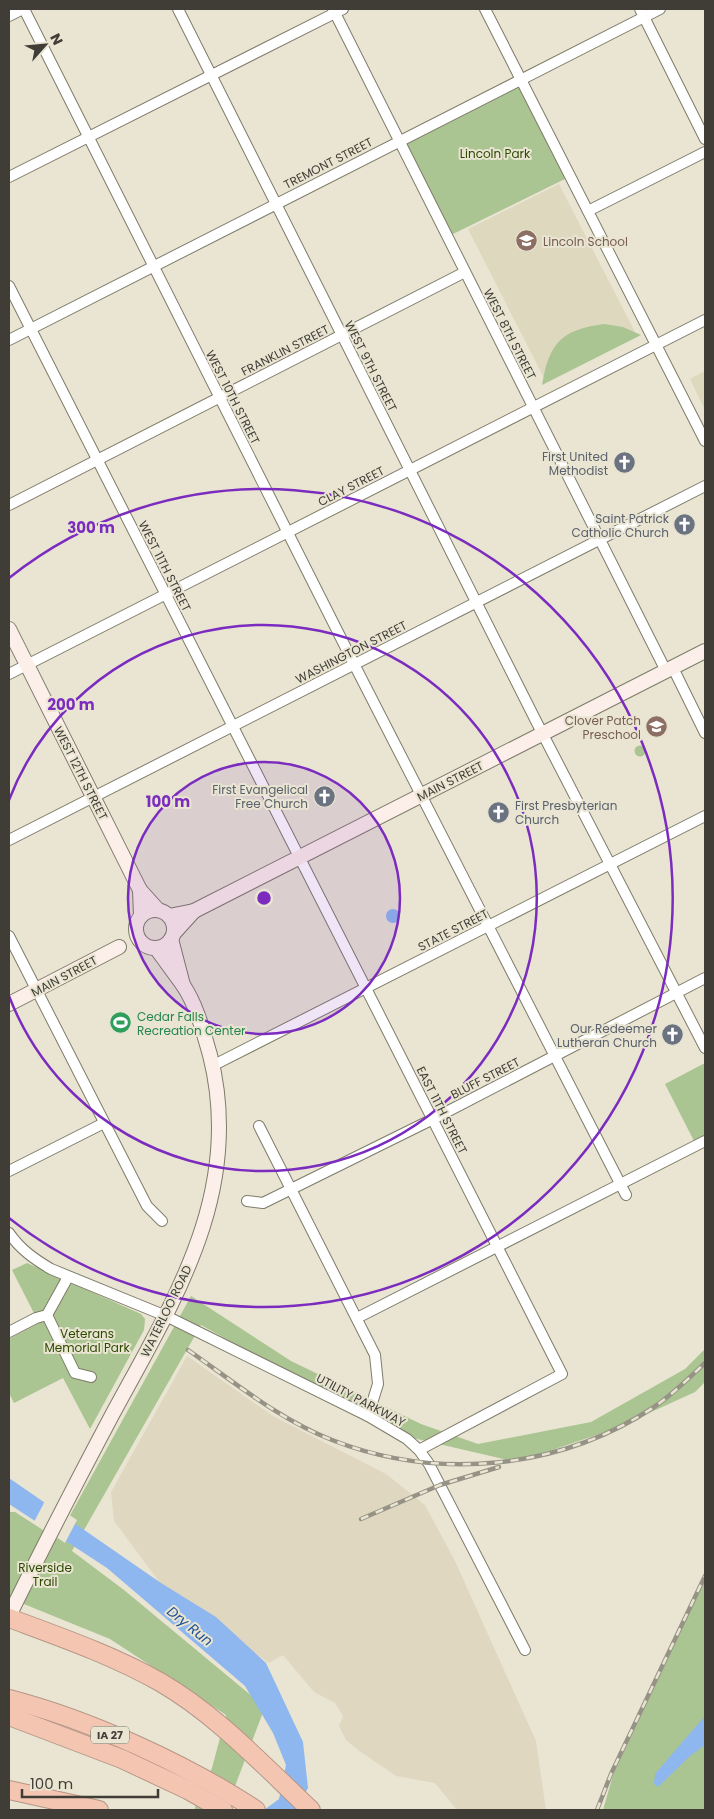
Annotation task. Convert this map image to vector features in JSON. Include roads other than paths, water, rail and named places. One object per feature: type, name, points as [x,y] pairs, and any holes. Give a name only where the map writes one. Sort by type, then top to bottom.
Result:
[{"type":"highway","points":[[9,1617],[120,1662],[161,1683],[221,1725],[311,1810]]},
{"type":"highway","name":"IA 27","points":[[13,1709],[98,1730],[193,1783],[256,1810]]},
{"type":"highway","name":"IA 27","points":[[193,1783],[223,1810]]},
{"type":"highway","points":[[9,1790],[99,1810]]},
{"type":"main road","name":"WEST 12TH STREET","points":[[9,629],[140,890],[164,913]]},
{"type":"main road","name":"MAIN STREET","points":[[173,936],[194,911],[705,651]]},
{"type":"main road","name":"WEST 12TH STREET","points":[[139,922],[140,890]]},
{"type":"main road","points":[[152,910],[164,913],[174,927],[173,936],[167,944],[153,947],[140,939],[139,922],[152,910]]},
{"type":"main road","name":"MAIN STREET","points":[[164,913],[194,911]]},
{"type":"main road","name":"MAIN STREET","points":[[119,947],[139,922]]},
{"type":"main road","name":"WATERLOO ROAD","points":[[173,936],[183,985]]},
{"type":"main road","name":"MAIN STREET","points":[[9,1004],[119,947],[135,945],[153,947]]},
{"type":"main road","name":"WATERLOO ROAD","points":[[9,1617],[68,1498],[166,1316],[200,1237],[212,1190],[221,1125],[212,1066],[192,999],[153,947]]},
{"type":"street","points":[[9,16],[24,9]]},
{"type":"street","name":"WEST 10TH STREET","points":[[24,9],[421,796],[626,1195]]},
{"type":"street","name":"WEST 9TH STREET","points":[[178,9],[542,734],[705,1048]]},
{"type":"street","points":[[486,9],[705,441]]},
{"type":"street","name":"TREMONT STREET","points":[[9,340],[521,79],[642,13],[660,9]]},
{"type":"street","points":[[9,178],[337,10]]},
{"type":"street","name":"WEST 8TH STREET","points":[[337,10],[399,141],[599,540],[705,733]]},
{"type":"street","points":[[642,13],[705,138]]},
{"type":"street","points":[[588,211],[705,152]]},
{"type":"street","name":"FRANKLIN STREET","points":[[9,505],[465,272]]},
{"type":"street","name":"WEST 11TH STREET","points":[[9,286],[300,857]]},
{"type":"street","name":"CLAY STREET","points":[[9,674],[705,320]]},
{"type":"street","name":"WASHINGTON STREET","points":[[9,840],[705,486]]},
{"type":"street","name":"STATE STREET","points":[[212,1066],[705,816]]},
{"type":"street","name":"EAST 11TH STREET","points":[[300,857],[562,1374],[419,1450]]},
{"type":"street","points":[[9,936],[147,1206],[162,1221]]},
{"type":"street","name":"BLUFF STREET","points":[[247,1201],[263,1203],[705,978]]},
{"type":"street","points":[[9,1171],[104,1123]]},
{"type":"street","points":[[259,1126],[375,1355],[378,1384],[368,1416]]},
{"type":"street","points":[[357,1318],[705,1141]]},
{"type":"street","name":"UTILITY PARKWAY","points":[[9,1233],[17,1245],[33,1259],[68,1277],[166,1316],[368,1416],[407,1439],[419,1450],[429,1464],[525,1650]]},
{"type":"street","points":[[9,1332],[36,1318],[47,1315],[68,1277]]},
{"type":"street","points":[[47,1315],[75,1373],[91,1377]]},
{"type":"water","points":[[393,909],[398,911],[400,916],[398,921],[393,923],[388,921],[386,916],[388,911]]},
{"type":"water","name":"Dry Run","points":[[9,1478],[161,1583],[216,1617],[266,1663],[303,1742],[308,1788],[295,1810],[264,1810],[279,1799],[286,1765],[273,1733],[245,1686],[107,1568],[9,1504]]},
{"type":"water","points":[[705,1716],[705,1745],[690,1756],[658,1787],[654,1784],[655,1774]]},
{"type":"railway","points":[[188,1350],[276,1411],[313,1432],[372,1453],[413,1461],[455,1464],[497,1462],[538,1456],[578,1444],[617,1428],[654,1407],[674,1392],[705,1363]]},
{"type":"railway","points":[[361,1519],[440,1485],[499,1467]]},
{"type":"railway","points":[[597,1810],[611,1774],[705,1576]]},
{"type":"place","name":"Lincoln School","points":[[527,241]]},
{"type":"place","name":"First United Methodist","points":[[624,463]]},
{"type":"place","name":"Saint Patrick Catholic Church","points":[[685,525]]},
{"type":"place","name":"Clover Patch Preschool","points":[[657,727]]},
{"type":"place","name":"First Evangelical Free Church","points":[[324,796]]},
{"type":"place","name":"First Presbyterian Church","points":[[499,812]]},
{"type":"place","name":"Cedar Falls Recreation Center","points":[[121,1023]]},
{"type":"place","name":"Our Redeemer Lutheran Church","points":[[673,1035]]},
{"type":"park label","name":"Lincoln Park","points":[[495,153]]},
{"type":"park label","name":"Veterans Memorial Park","points":[[87,1340]]},
{"type":"park label","name":"Riverside Trail","points":[[45,1574]]}]
